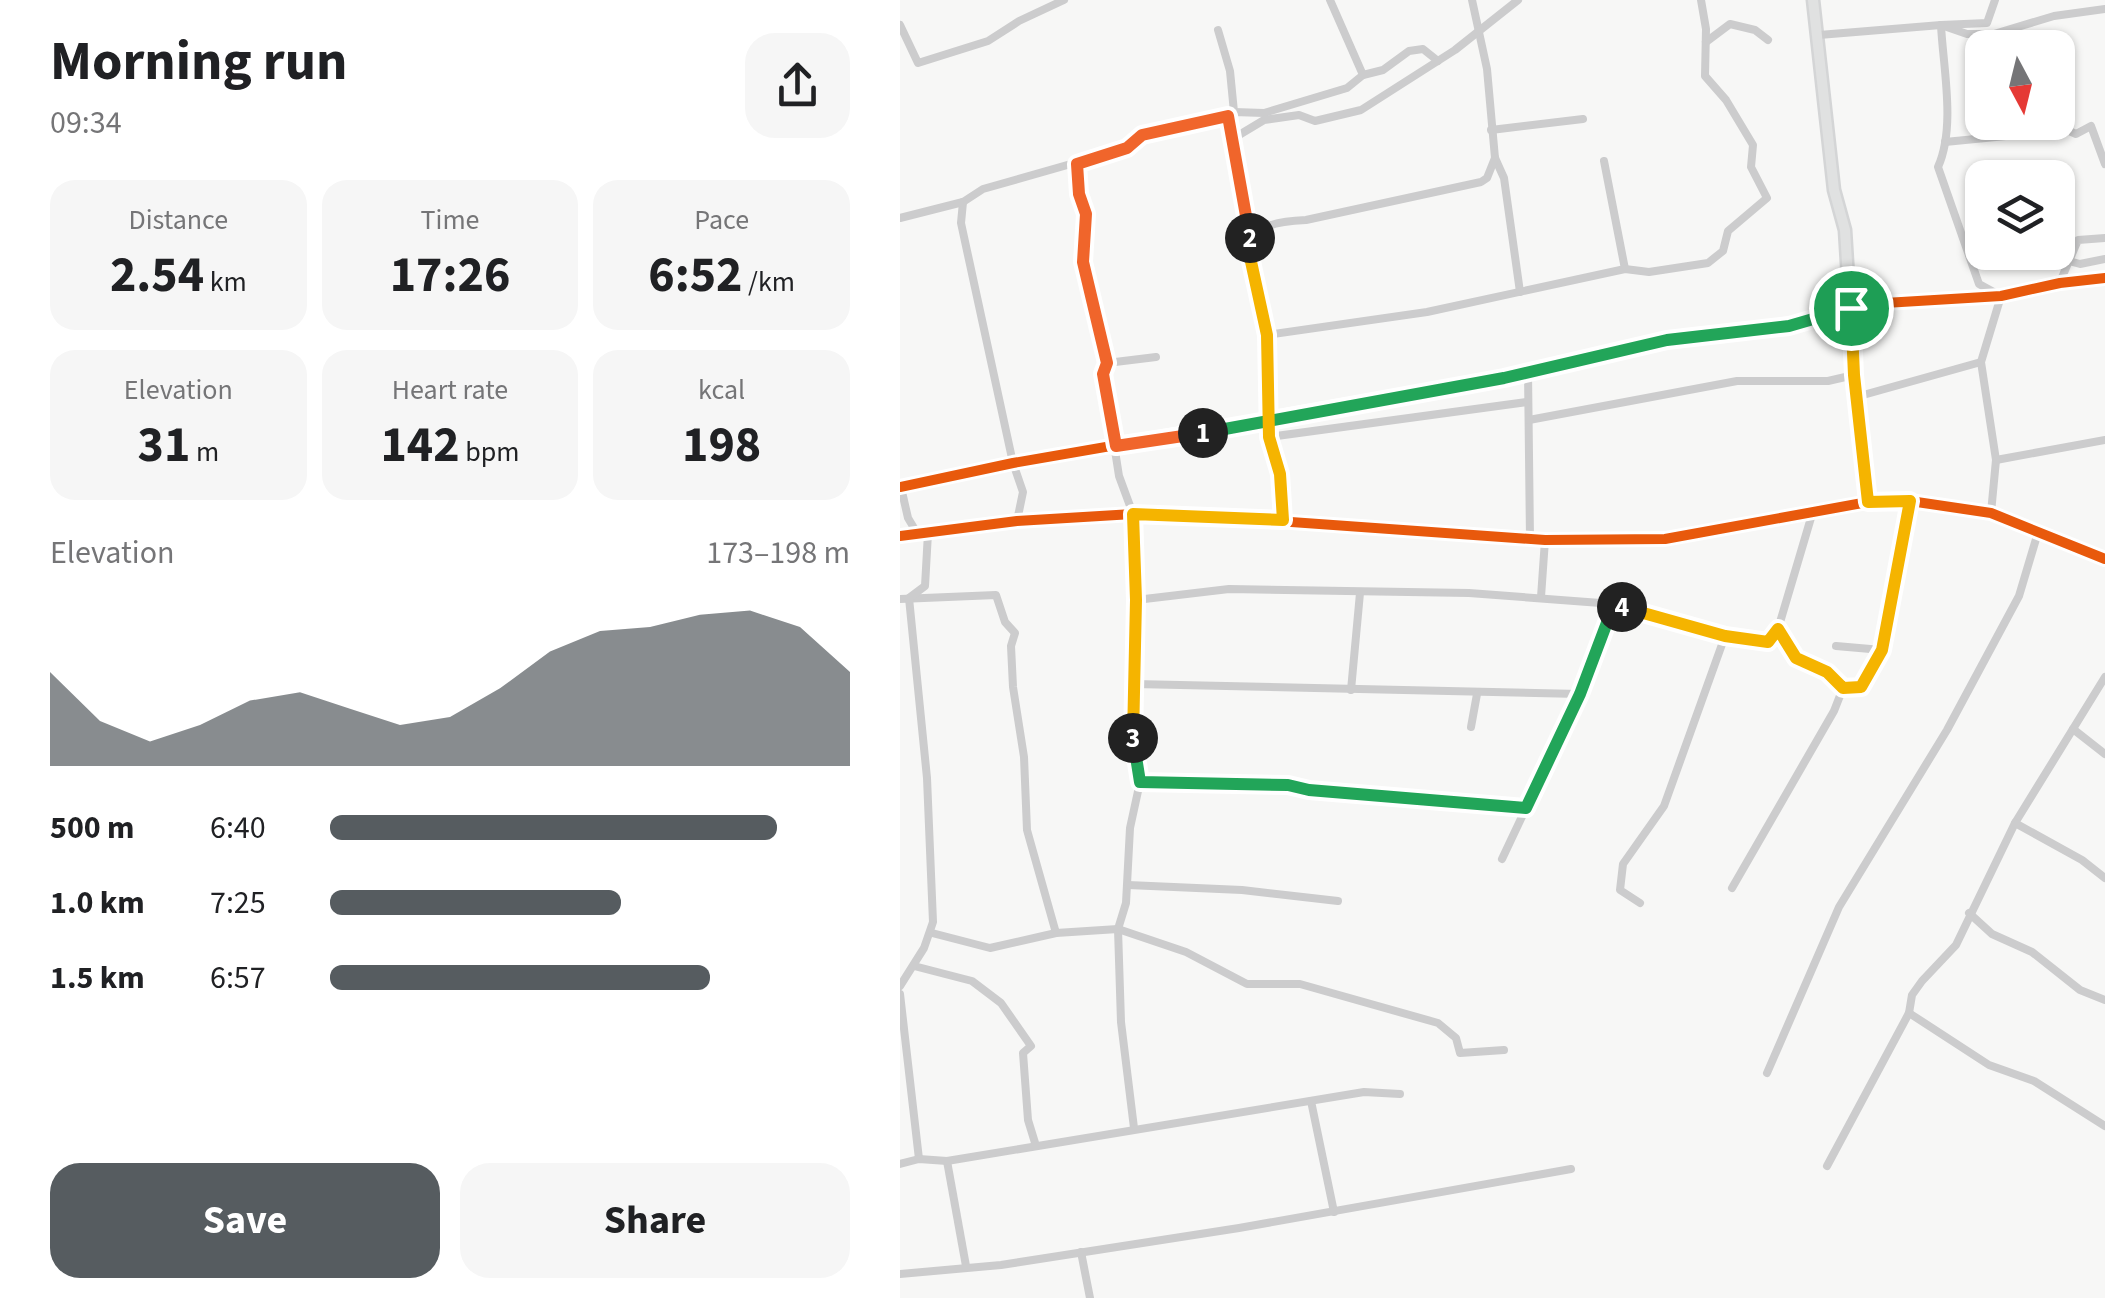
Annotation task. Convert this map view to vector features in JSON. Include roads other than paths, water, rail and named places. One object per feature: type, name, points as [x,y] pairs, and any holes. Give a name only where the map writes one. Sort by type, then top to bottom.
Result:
[{"type":"street","points":[[900,25],[918,64],[988,41],[1018,21],[1064,0]]},
{"type":"street","points":[[1330,0],[1363,76]]},
{"type":"street","points":[[1472,0],[1476,34],[1487,69],[1495,158],[1504,178],[1520,292]]},
{"type":"street","points":[[1235,146],[1238,135],[1264,120],[1299,116],[1315,121],[1361,110],[1438,61],[1518,0]]},
{"type":"street","points":[[1267,335],[1427,312],[1626,269],[1649,272],[1708,263],[1723,252],[1728,231],[1767,198],[1751,167],[1753,145],[1726,100],[1706,76],[1701,0]]},
{"type":"street","points":[[1813,0],[1834,190],[1846,230],[1854,375],[1868,502]]},
{"type":"street","points":[[1819,35],[1987,23],[1995,0]]},
{"type":"street","points":[[1941,24],[1967,34],[1994,34],[2054,16],[2105,10]]},
{"type":"street","points":[[1706,42],[1730,24],[1755,30],[1768,40]]},
{"type":"street","points":[[1941,24],[1940,54],[1948,82],[1945,142],[1938,175],[1979,284],[2001,296]]},
{"type":"street","points":[[1218,30],[1230,71],[1231,114],[1250,257],[1267,335],[1269,437],[1280,474],[1283,520]]},
{"type":"street","points":[[900,218],[962,202],[983,188],[1127,148],[1142,135],[1231,114],[1264,113],[1356,84],[1363,76],[1383,70],[1409,52],[1423,49],[1438,61]]},
{"type":"street","points":[[1356,84],[1378,96]]},
{"type":"street","points":[[1492,130],[1583,119]]},
{"type":"street","points":[[1945,142],[2066,130],[2076,134],[2105,124]]},
{"type":"street","points":[[2092,126],[2105,164]]},
{"type":"street","points":[[1251,243],[1255,235],[1277,222],[1306,220],[1481,182],[1487,178],[1495,158]]},
{"type":"street","points":[[1604,161],[1626,269]]},
{"type":"street","points":[[1077,164],[1079,194],[1086,214],[1083,262],[1107,363],[1103,374],[1119,476],[1133,514],[1133,740],[1140,782],[1130,828],[1128,885],[1118,928],[1122,1022],[1134,1128]]},
{"type":"street","points":[[962,202],[960,223],[1013,463],[1024,492],[1017,521]]},
{"type":"street","points":[[2075,247],[2078,240],[2105,238]]},
{"type":"street","points":[[2075,262],[2105,260]]},
{"type":"street","points":[[2060,282],[2065,270]]},
{"type":"street","points":[[917,533],[908,518],[900,485],[1528,372],[1667,340],[1789,326],[1868,304],[2001,296],[2060,282],[2105,278]]},
{"type":"street","points":[[1992,513],[1996,460],[1982,362],[2001,296]]},
{"type":"street","points":[[1107,363],[1156,356]]},
{"type":"street","points":[[1856,397],[1982,362]]},
{"type":"street","points":[[1528,372],[1530,539]]},
{"type":"street","points":[[1529,420],[1737,380],[1828,380],[1854,375]]},
{"type":"street","points":[[1269,437],[1527,402]]},
{"type":"street","points":[[1996,460],[2105,440]]},
{"type":"street","points":[[1778,629],[1796,658],[1827,672],[1843,688],[1861,687],[1882,650],[1910,501]]},
{"type":"street","points":[[900,536],[1017,521],[1133,514],[1283,520],[1546,540],[1665,539],[1868,502],[1910,501],[1992,513],[2105,559]]},
{"type":"street","points":[[1136,600],[1229,590],[1540,597],[1614,604],[1725,636],[1768,642],[1778,629],[1814,511]]},
{"type":"street","points":[[1767,1074],[1839,907],[1947,730],[2019,596],[2039,529]]},
{"type":"street","points":[[904,599],[925,586],[928,532]]},
{"type":"street","points":[[1540,597],[1546,540]]},
{"type":"street","points":[[1351,690],[1360,593]]},
{"type":"street","points":[[904,599],[996,595],[1005,622],[1015,633],[1011,646],[1013,687],[1033,860],[1056,932]]},
{"type":"street","points":[[900,986],[932,933],[926,778],[904,599]]},
{"type":"street","points":[[1502,859],[1580,694],[1614,604]]},
{"type":"street","points":[[1640,903],[1620,890],[1619,874],[1638,839],[1664,806],[1725,636]]},
{"type":"street","points":[[1836,646],[1882,650]]},
{"type":"street","points":[[1827,1166],[1908,1012],[1912,995],[1956,946],[2015,823],[2105,677]]},
{"type":"street","points":[[1134,684],[1580,694]]},
{"type":"street","points":[[1732,888],[1843,688]]},
{"type":"street","points":[[1471,727],[1477,694]]},
{"type":"street","points":[[2073,729],[2105,754]]},
{"type":"street","points":[[1140,782],[1288,785],[1526,808]]},
{"type":"street","points":[[2015,823],[2082,860],[2105,878]]},
{"type":"street","points":[[1020,864],[1033,860]]},
{"type":"street","points":[[1128,885],[1242,890],[1338,901]]},
{"type":"street","points":[[1970,913],[1992,934],[2032,952],[2080,990],[2105,1000]]},
{"type":"street","points":[[932,933],[990,948],[1056,932],[1118,928],[1186,952],[1238,981],[1300,984],[1438,1023],[1456,1038],[1460,1052],[1504,1050]]},
{"type":"street","points":[[914,966],[972,981],[1001,1003],[1032,1046],[1023,1052],[1028,1120],[1036,1146]]},
{"type":"street","points":[[900,994],[919,1159]]},
{"type":"street","points":[[1908,1012],[1990,1066],[2034,1082],[2105,1126]]},
{"type":"street","points":[[900,1164],[919,1159],[947,1160],[1364,1092],[1400,1094]]},
{"type":"street","points":[[1311,1101],[1334,1212]]},
{"type":"street","points":[[947,1160],[966,1266]]},
{"type":"street","points":[[900,1274],[1001,1265],[1334,1212],[1571,1169]]},
{"type":"street","points":[[1081,1252],[1090,1298]]}]
